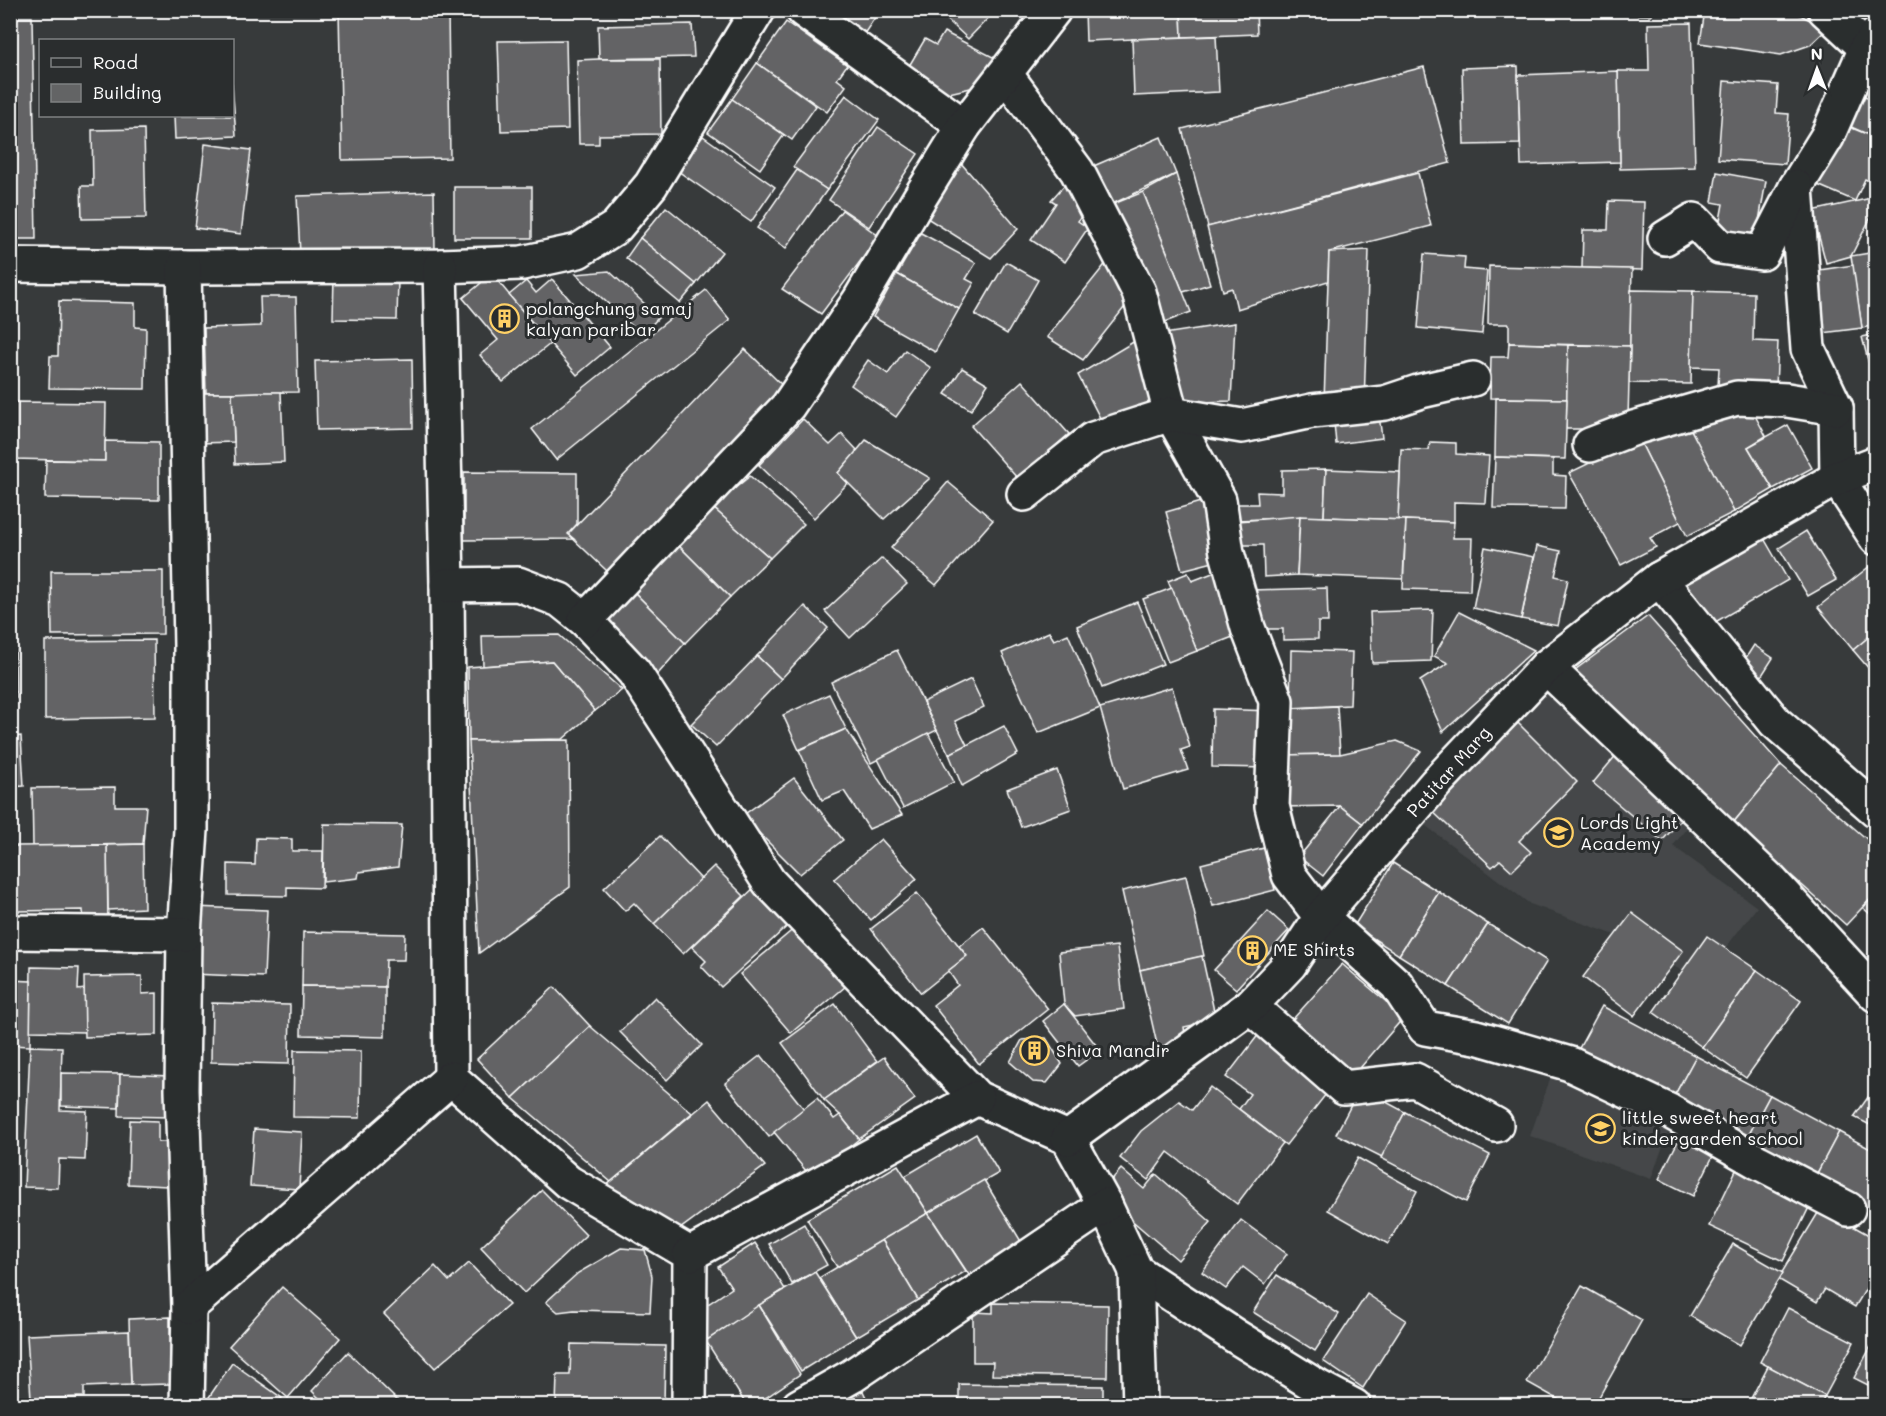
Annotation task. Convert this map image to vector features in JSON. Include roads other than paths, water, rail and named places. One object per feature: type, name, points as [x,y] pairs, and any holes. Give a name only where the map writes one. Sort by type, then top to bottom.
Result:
[{"type":"street","points":[[10,265],[440,266],[522,263],[578,251],[616,227],[651,185],[758,10]]},
{"type":"street","points":[[803,10],[964,126]]},
{"type":"street","points":[[585,620],[788,406],[859,301],[964,126],[1006,75],[1054,10]]},
{"type":"street","points":[[1665,238],[1694,220],[1720,247],[1762,253],[1796,187],[1827,137],[1872,44],[1825,10]]},
{"type":"street","points":[[1006,75],[1077,171],[1139,292],[1172,414],[1219,500],[1227,554],[1248,628],[1276,701],[1272,806],[1289,875],[1322,917],[1396,985],[1425,1028],[1476,1037],[1570,1064],[1669,1112],[1848,1209]]},
{"type":"street","points":[[1796,187],[1808,350],[1836,408],[1837,478],[1875,538]]},
{"type":"street","points":[[440,266],[447,585],[451,1078],[568,1182],[690,1254]]},
{"type":"street","points":[[184,267],[191,807],[184,934],[182,1090],[189,1307],[187,1406]]},
{"type":"street","points":[[1024,494],[1093,439],[1172,414],[1242,426],[1312,411],[1385,402],[1473,379]]},
{"type":"street","points":[[1590,445],[1636,427],[1737,398],[1787,400],[1836,408]]},
{"type":"street","name":"Patitar Marg","points":[[1068,1138],[1250,1006],[1290,964],[1322,917],[1436,783],[1546,667],[1659,579],[1837,478],[1875,464]]},
{"type":"street","points":[[1659,579],[1775,722],[1875,810]]},
{"type":"street","points":[[447,585],[518,584],[560,600],[585,620],[634,672],[769,882],[977,1098],[1068,1138],[1105,1205],[1137,1271],[1140,1406]]},
{"type":"street","points":[[1546,667],[1770,880],[1875,995]]},
{"type":"street","points":[[10,932],[184,934]]},
{"type":"street","points":[[1250,1006],[1344,1088],[1415,1080],[1496,1125]]},
{"type":"street","points":[[189,1307],[451,1078]]},
{"type":"street","points":[[690,1254],[977,1098]]},
{"type":"street","points":[[799,1406],[852,1376],[1105,1205]]},
{"type":"street","points":[[689,1406],[690,1254]]},
{"type":"street","points":[[1137,1271],[1253,1347],[1354,1406]]},
{"type":"place","name":"polangchung samaj kalyan paribar","points":[[505,319]]},
{"type":"place","name":"Lords Light Academy","points":[[1559,833]]},
{"type":"place","name":"ME Shirts","points":[[1252,950]]},
{"type":"place","name":"Shiva Mandir","points":[[1035,1051]]},
{"type":"place","name":"little sweet heart kindergarden school","points":[[1601,1128]]}]
